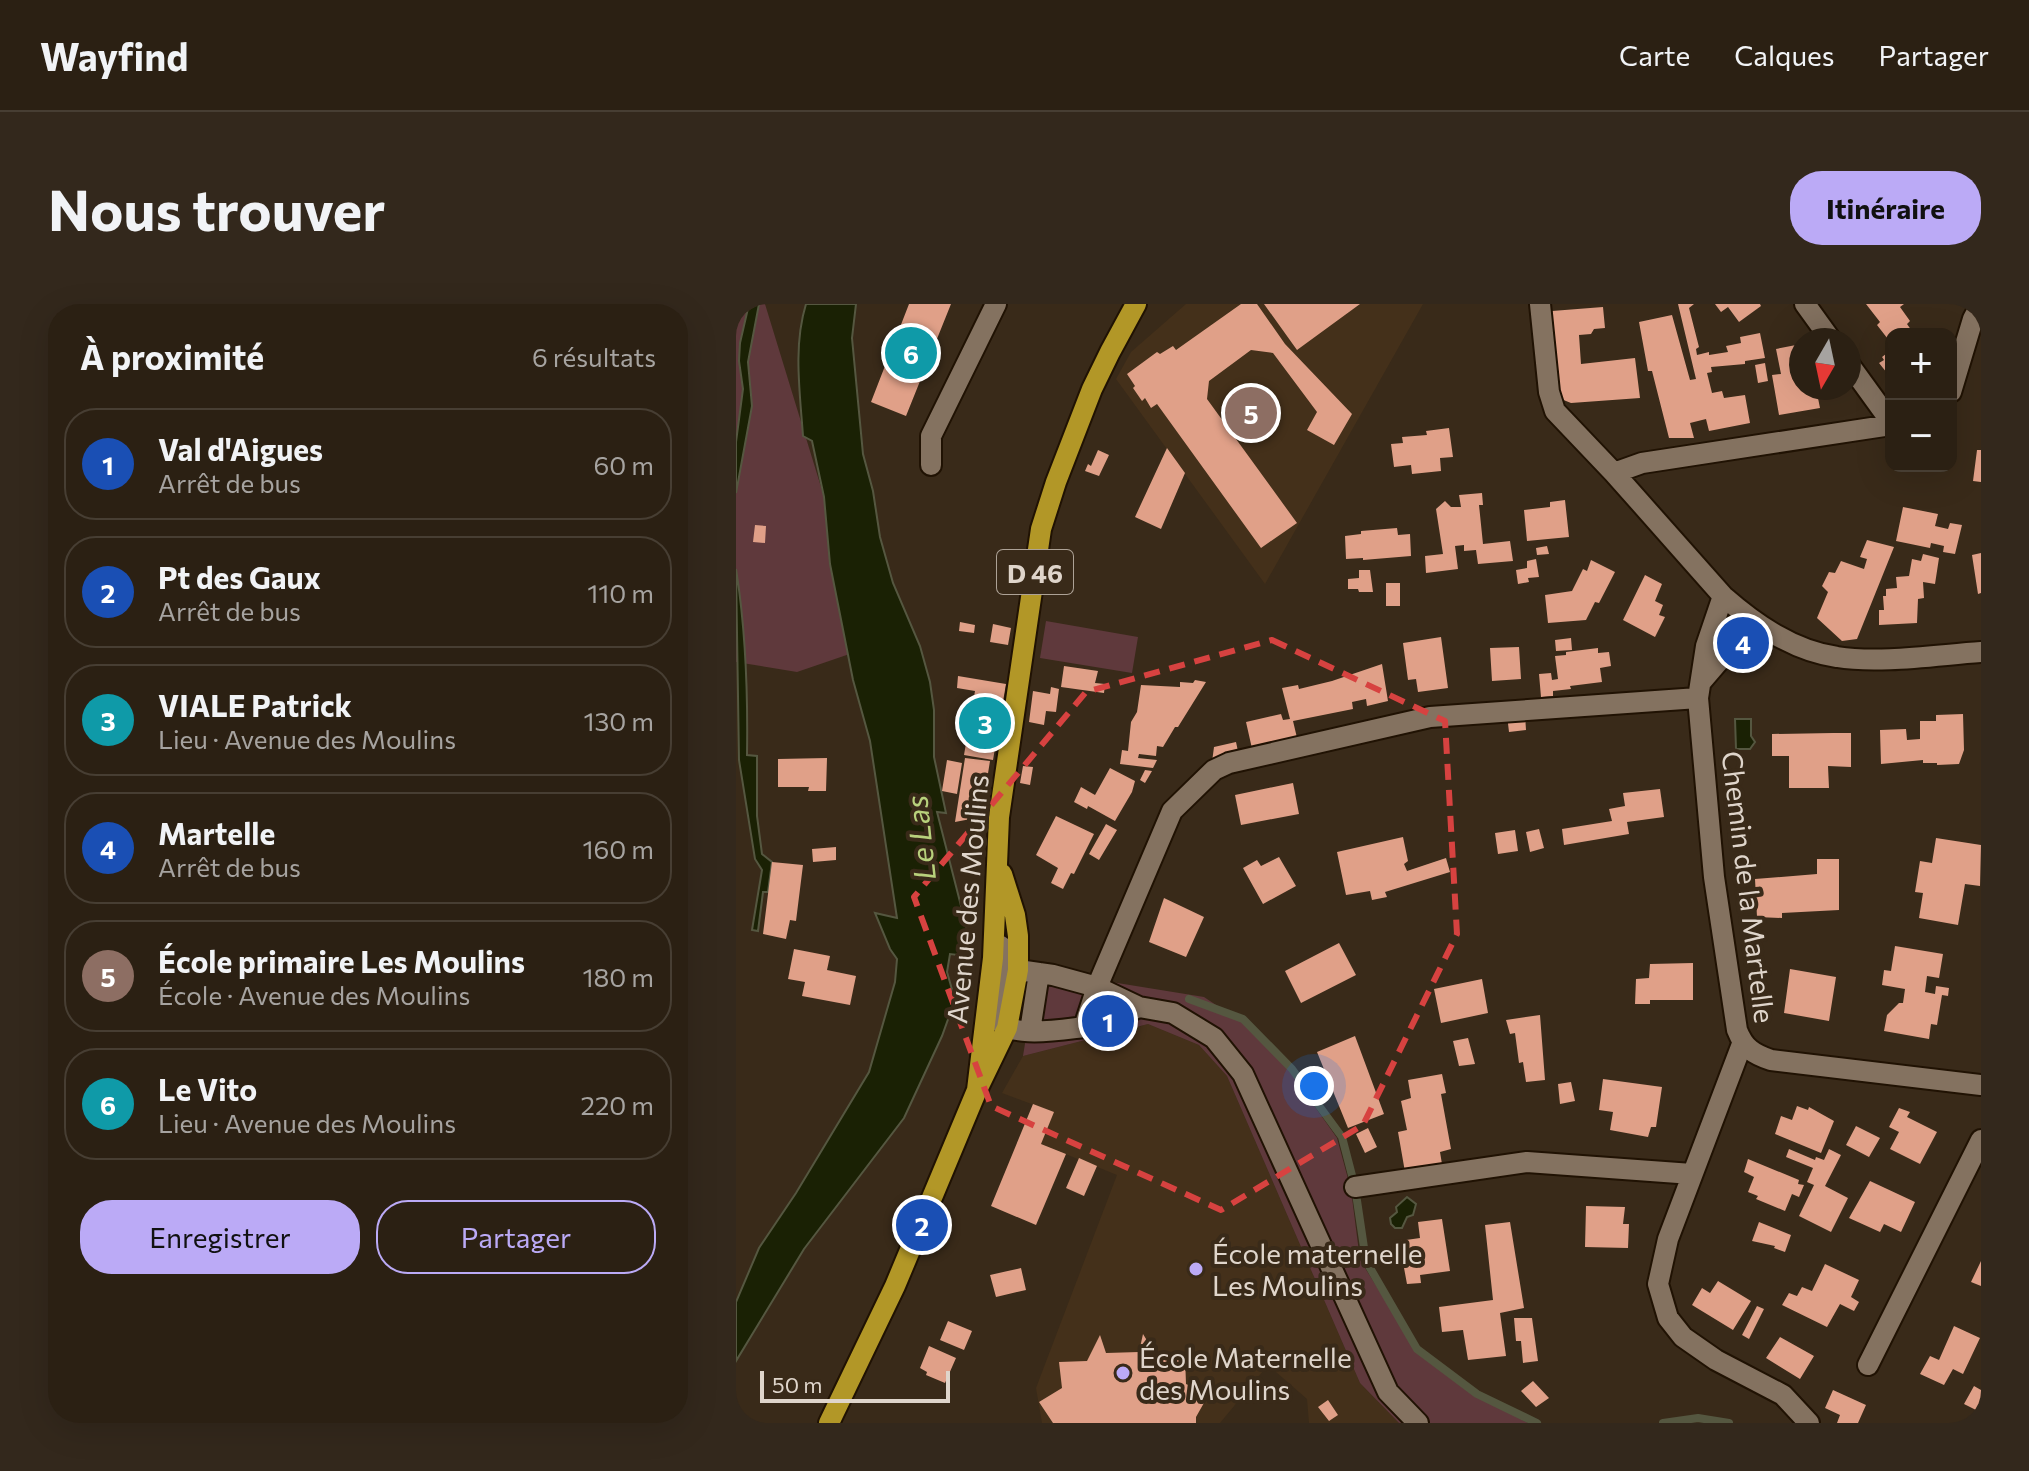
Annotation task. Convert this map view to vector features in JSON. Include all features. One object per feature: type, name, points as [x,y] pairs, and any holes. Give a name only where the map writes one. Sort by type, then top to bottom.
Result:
[{"type":"main road","name":"Avenue des Moulins","points":[[977,1090],[989,1002],[999,817],[1045,513],[1092,389],[1136,304]]},
{"type":"main road","name":"D 46","points":[[829,1423],[895,1286],[977,1090],[1007,1028],[1017,926],[998,858]]},
{"type":"street","points":[[931,465],[931,436],[996,304]]},
{"type":"street","points":[[1540,304],[1552,404],[1567,426],[1614,473],[1723,596],[1764,628],[1791,643],[1838,658],[1981,652]]},
{"type":"street","points":[[1805,304],[1822,328]]},
{"type":"street","points":[[1957,372],[1973,319],[1981,304]]},
{"type":"street","points":[[1861,381],[1885,415]]},
{"type":"street","points":[[1614,473],[1642,463],[1885,425]]},
{"type":"street","name":"Chemin de la Martelle","points":[[1723,596],[1706,646],[1699,692],[1714,877],[1737,1030],[1742,1044],[1755,1055],[1771,1060],[1981,1085]]},
{"type":"street","points":[[1084,1027],[1097,987],[1172,811],[1214,770],[1229,763],[1292,747],[1430,717],[1699,692],[1719,661],[1764,628]]},
{"type":"street","points":[[989,1002],[1010,974],[995,915]]},
{"type":"street","points":[[1030,1031],[1039,973]]},
{"type":"street","points":[[1010,974],[1039,973],[1097,987],[1139,1007],[1173,1013],[1214,1038],[1243,1074],[1388,1392],[1418,1423]]},
{"type":"street","points":[[1007,1028],[1045,1032],[1084,1027],[1139,1007]]},
{"type":"street","points":[[1742,1044],[1668,1239],[1658,1284],[1668,1318],[1683,1337],[1716,1360],[1783,1395],[1809,1423]]},
{"type":"street","points":[[1868,1365],[1981,1140]]},
{"type":"street","points":[[1355,1187],[1527,1162],[1692,1174]]},
{"type":"highlighted area","points":[[1272,640],[1445,721],[1457,934],[1363,1125],[1221,1210],[991,1106],[914,897],[1086,692]]},
{"type":"shaded area","points":[[736,304],[765,304],[870,647],[797,672],[736,662]]},
{"type":"shaded area","points":[[1186,304],[1423,304],[1265,584],[1116,379],[1131,352]]},
{"type":"shaded area","points":[[1046,621],[1138,637],[1132,673],[1040,658]]},
{"type":"shaded area","points":[[1037,970],[1204,997],[1243,1023],[1289,1070],[1337,1138],[1351,1190],[1360,1260],[1417,1351],[1480,1397],[1528,1423],[1399,1423],[1360,1383],[1227,1076],[1199,1045],[1148,1024],[1023,1056]]},
{"type":"shaded area","name":"École maternelle Les Moulins","points":[[1148,1024],[1199,1045],[1227,1076],[1360,1383],[1399,1423],[1309,1423],[1307,1399],[1268,1365],[1220,1423],[1042,1423],[1036,1388],[1117,1175],[1041,1144],[1053,1112],[1002,1093],[1023,1056]]},
{"type":"water","points":[[749,304],[759,304],[748,362],[752,406],[736,493],[736,442],[743,389],[740,343]]},
{"type":"water","name":"Le Las","points":[[806,304],[856,304],[852,338],[863,454],[893,583],[920,646],[930,682],[934,710],[934,757],[946,813],[937,812],[970,941],[967,956],[950,954],[947,972],[955,1000],[904,1118],[804,1249],[736,1361],[736,1302],[759,1248],[869,1072],[895,982],[897,959],[875,913],[897,918],[870,741],[853,680],[830,564],[824,497],[812,441],[803,436],[799,353]]},
{"type":"water","points":[[736,569],[746,662],[747,755],[757,756],[757,816],[762,854],[772,862],[768,892],[763,892],[758,931],[752,930],[762,870],[755,859],[739,760]]},
{"type":"water","points":[[1735,719],[1751,719],[1751,736],[1755,742],[1750,749],[1736,749]]},
{"type":"water","points":[[1407,1197],[1416,1204],[1413,1215],[1407,1217],[1402,1228],[1395,1228],[1390,1218]]},
{"type":"building","points":[[909,304],[951,304],[906,416],[871,402]]},
{"type":"building","points":[[1241,304],[1257,304],[1285,344],[1352,414],[1334,445],[1307,430],[1317,412],[1273,353],[1251,350],[1209,381],[1207,399],[1297,523],[1261,548],[1157,404],[1151,408],[1145,398],[1142,401],[1127,374],[1157,352],[1160,354],[1173,346],[1176,350]]},
{"type":"building","points":[[1264,304],[1360,304],[1297,350]]},
{"type":"building","points":[[1678,304],[1694,304],[1689,308],[1699,347],[1696,349],[1697,355],[1728,352],[1726,346],[1741,343],[1740,337],[1760,333],[1765,358],[1745,361],[1745,364],[1711,367],[1712,372],[1707,373],[1712,393],[1722,391],[1724,398],[1745,395],[1750,423],[1709,431],[1706,419],[1690,423],[1694,438],[1669,438],[1652,371],[1648,371],[1639,322],[1672,315],[1690,380],[1696,379]]},
{"type":"building","points":[[1715,304],[1761,306],[1739,322],[1728,307],[1721,312]]},
{"type":"building","points":[[1866,304],[1904,304],[1900,307],[1910,321],[1907,324],[1910,328],[1885,328],[1885,335],[1877,325],[1880,322]]},
{"type":"building","points":[[1603,307],[1605,328],[1579,335],[1581,364],[1635,358],[1640,398],[1571,403],[1561,399],[1552,311]]},
{"type":"building","points":[[1789,346],[1789,400],[1818,400],[1820,408],[1779,415],[1772,375],[1781,374],[1776,349]]},
{"type":"building","points":[[1885,355],[1885,370],[1879,363],[1884,360],[1882,357]]},
{"type":"building","points":[[1765,363],[1768,381],[1758,383],[1755,365]]},
{"type":"building","points":[[1449,428],[1453,457],[1440,458],[1441,471],[1412,474],[1411,465],[1394,467],[1391,444],[1403,443],[1402,437],[1427,435],[1426,431]]},
{"type":"building","points":[[1167,448],[1185,473],[1161,529],[1135,517]]},
{"type":"building","points":[[1098,450],[1109,455],[1099,476],[1085,471],[1088,464],[1091,466]]},
{"type":"building","points":[[1977,450],[1981,450],[1981,482],[1973,481]]},
{"type":"building","points":[[1482,493],[1483,505],[1479,505],[1483,544],[1510,541],[1513,561],[1478,564],[1476,550],[1464,551],[1464,545],[1455,546],[1458,569],[1426,573],[1425,556],[1443,554],[1436,509],[1445,501],[1451,507],[1461,507],[1459,495]]},
{"type":"building","points":[[1565,500],[1569,537],[1527,541],[1524,510],[1550,507],[1550,502]]},
{"type":"building","points":[[1903,507],[1938,514],[1935,526],[1948,529],[1950,523],[1962,525],[1955,554],[1943,552],[1944,546],[1931,543],[1930,548],[1896,541]]},
{"type":"building","points":[[755,525],[766,526],[765,543],[753,542]]},
{"type":"building","points":[[1397,528],[1398,535],[1410,534],[1411,556],[1346,559],[1345,536],[1361,534],[1361,531]]},
{"type":"building","points":[[1867,540],[1894,547],[1857,639],[1842,641],[1817,618],[1828,592],[1822,586],[1829,572],[1835,573],[1841,561],[1864,569],[1867,559],[1860,557]]},
{"type":"building","points":[[1547,546],[1549,554],[1537,555],[1536,548]]},
{"type":"building","points":[[1981,553],[1981,593],[1978,594],[1972,555]]},
{"type":"building","points":[[1923,554],[1939,558],[1935,584],[1923,582],[1924,598],[1918,599],[1917,623],[1879,625],[1879,610],[1884,610],[1886,589],[1897,588],[1896,577],[1909,576],[1912,559],[1921,561]]},
{"type":"building","points":[[1536,559],[1539,577],[1528,578],[1529,582],[1518,584],[1516,570],[1527,568],[1527,561]]},
{"type":"building","points":[[1591,560],[1615,572],[1599,603],[1595,602],[1586,620],[1548,623],[1545,595],[1572,591]]},
{"type":"building","points":[[1359,570],[1370,570],[1373,592],[1348,589],[1348,579],[1359,578]]},
{"type":"building","points":[[1645,575],[1662,584],[1655,601],[1663,605],[1659,615],[1665,617],[1655,637],[1623,620]]},
{"type":"building","points":[[1386,583],[1400,583],[1400,606],[1386,606]]},
{"type":"building","points":[[960,622],[975,625],[974,633],[959,631]]},
{"type":"building","points":[[993,624],[1011,628],[1008,645],[990,642]]},
{"type":"building","points":[[1441,637],[1448,688],[1418,692],[1416,679],[1408,680],[1403,643]]},
{"type":"building","points":[[1571,638],[1572,650],[1556,651],[1555,640]]},
{"type":"building","points":[[1519,647],[1521,679],[1492,681],[1490,648]]},
{"type":"building","points":[[1598,648],[1598,653],[1609,652],[1611,666],[1600,668],[1602,682],[1570,686],[1571,689],[1553,691],[1553,696],[1541,697],[1539,674],[1551,673],[1552,680],[1558,679],[1555,656]]},
{"type":"building","points":[[1382,664],[1388,701],[1367,706],[1366,699],[1352,702],[1353,709],[1293,721],[1298,742],[1253,753],[1246,722],[1281,714],[1283,720],[1290,719],[1282,688],[1298,685],[1299,689]]},
{"type":"building","points":[[1064,666],[1098,671],[1095,683],[1105,684],[1104,693],[1061,687]]},
{"type":"building","points":[[958,676],[1006,684],[993,760],[964,755],[975,691],[957,688]]},
{"type":"building","points":[[1195,680],[1206,682],[1163,747],[1157,746],[1156,756],[1139,754],[1138,758],[1157,760],[1153,768],[1120,764],[1122,750],[1128,751],[1131,722],[1137,712],[1141,685],[1180,687],[1180,682],[1193,683]]},
{"type":"building","points":[[1051,687],[1059,689],[1056,712],[1046,711],[1044,725],[1029,722],[1033,691],[1050,694]]},
{"type":"building","points":[[1963,714],[1964,750],[1959,764],[1937,765],[1923,763],[1923,760],[1881,764],[1880,730],[1906,729],[1907,740],[1920,739],[1920,721],[1936,721],[1936,715]]},
{"type":"building","points":[[1507,715],[1525,715],[1526,730],[1509,732]]},
{"type":"building","points":[[1851,733],[1851,767],[1828,766],[1829,788],[1789,788],[1789,756],[1772,756],[1772,734]]},
{"type":"building","points":[[1236,742],[1239,756],[1212,762],[1214,747]]},
{"type":"building","points":[[827,758],[826,791],[808,791],[809,787],[778,787],[778,759]]},
{"type":"building","points":[[965,758],[990,761],[981,817],[955,822]]},
{"type":"building","points":[[947,760],[962,763],[957,794],[942,791]]},
{"type":"building","points":[[1023,766],[1033,767],[1030,785],[1020,783]]},
{"type":"building","points":[[1110,768],[1135,781],[1115,821],[1074,802],[1081,787],[1095,795]]},
{"type":"building","points":[[1145,770],[1152,771],[1145,783],[1140,780]]},
{"type":"building","points":[[1293,783],[1299,814],[1241,825],[1235,795]]},
{"type":"building","points":[[1660,789],[1664,817],[1627,822],[1629,834],[1564,845],[1562,829],[1612,821],[1609,809],[1625,806],[1623,793]]},
{"type":"building","points":[[1056,816],[1094,834],[1063,889],[1051,883],[1058,868],[1036,855]]},
{"type":"building","points":[[1106,824],[1117,830],[1099,860],[1089,854]]},
{"type":"building","points":[[1539,829],[1544,848],[1530,852],[1526,832]]},
{"type":"building","points":[[1515,830],[1518,851],[1498,854],[1495,833]]},
{"type":"building","points":[[1403,837],[1407,871],[1446,858],[1450,872],[1385,892],[1387,897],[1372,900],[1370,891],[1346,895],[1337,852]]},
{"type":"building","points":[[1936,838],[1981,845],[1980,886],[1965,884],[1958,925],[1919,918],[1923,893],[1915,892],[1920,861],[1932,863]]},
{"type":"building","points":[[836,847],[836,860],[813,862],[812,849]]},
{"type":"building","points":[[1279,857],[1296,886],[1263,904],[1243,868],[1257,860],[1261,866]]},
{"type":"building","points":[[1817,859],[1839,859],[1839,910],[1782,913],[1782,918],[1757,917],[1755,879],[1817,874]]},
{"type":"building","points":[[772,862],[803,865],[796,921],[790,920],[786,939],[763,934]]},
{"type":"building","points":[[1164,898],[1204,917],[1186,957],[1149,942]]},
{"type":"building","points":[[1339,943],[1356,975],[1301,1003],[1285,971]]},
{"type":"building","points":[[1895,946],[1943,954],[1939,978],[1927,976],[1925,992],[1935,994],[1936,986],[1949,988],[1948,996],[1942,995],[1937,1025],[1931,1024],[1929,1039],[1884,1031],[1887,1015],[1903,1003],[1905,989],[1882,985],[1884,970],[1891,971]]},
{"type":"building","points":[[794,949],[830,956],[827,970],[856,976],[850,1005],[802,996],[805,982],[788,979]]},
{"type":"building","points":[[1693,963],[1693,1000],[1650,1000],[1650,1004],[1635,1004],[1636,979],[1649,978],[1650,964]]},
{"type":"building","points":[[1790,969],[1836,977],[1829,1021],[1784,1013]]},
{"type":"building","points":[[1482,979],[1488,1013],[1441,1023],[1434,989]]},
{"type":"building","points":[[1540,1015],[1545,1080],[1526,1082],[1523,1062],[1519,1063],[1515,1033],[1510,1034],[1506,1020]]},
{"type":"building","points":[[1355,1036],[1384,1114],[1348,1128],[1317,1052]]},
{"type":"building","points":[[1468,1038],[1475,1064],[1459,1066],[1453,1041]]},
{"type":"building","points":[[1442,1074],[1446,1093],[1441,1094],[1451,1149],[1440,1152],[1442,1164],[1405,1172],[1398,1132],[1407,1130],[1401,1101],[1411,1098],[1408,1080]]},
{"type":"building","points":[[1603,1079],[1662,1087],[1656,1127],[1651,1127],[1648,1137],[1610,1130],[1613,1112],[1599,1110]]},
{"type":"building","points":[[1571,1082],[1575,1101],[1560,1104],[1558,1084]]},
{"type":"building","points":[[1033,1104],[1054,1112],[1041,1144],[1066,1154],[1036,1225],[991,1206]]},
{"type":"building","points":[[1797,1106],[1808,1110],[1809,1107],[1834,1121],[1821,1153],[1775,1134],[1781,1116],[1792,1120]]},
{"type":"building","points":[[1899,1108],[1910,1112],[1907,1117],[1937,1132],[1920,1164],[1890,1149],[1899,1132],[1889,1127]]},
{"type":"building","points":[[1856,1126],[1880,1138],[1869,1157],[1846,1145]]},
{"type":"building","points":[[1368,1128],[1377,1147],[1365,1153],[1356,1134]]},
{"type":"building","points":[[1789,1149],[1815,1160],[1816,1157],[1824,1160],[1829,1149],[1841,1155],[1825,1186],[1848,1198],[1831,1232],[1799,1216],[1814,1185],[1807,1182],[1813,1168],[1786,1157]]},
{"type":"building","points":[[1079,1158],[1097,1166],[1084,1196],[1066,1188]]},
{"type":"building","points":[[1748,1159],[1799,1180],[1798,1184],[1804,1185],[1799,1197],[1792,1194],[1785,1211],[1756,1199],[1758,1196],[1748,1192],[1754,1177],[1744,1172]]},
{"type":"building","points":[[1870,1181],[1915,1202],[1901,1232],[1884,1224],[1880,1232],[1849,1218]]},
{"type":"building","points":[[1586,1206],[1625,1207],[1623,1224],[1629,1224],[1628,1248],[1585,1247]]},
{"type":"building","points":[[1442,1219],[1450,1271],[1420,1275],[1421,1283],[1407,1284],[1399,1241],[1420,1238],[1418,1222]]},
{"type":"building","points":[[1510,1222],[1524,1308],[1500,1313],[1506,1356],[1468,1360],[1463,1330],[1442,1332],[1439,1307],[1493,1300],[1485,1225]]},
{"type":"building","points":[[1759,1222],[1791,1235],[1785,1252],[1775,1246],[1752,1241]]},
{"type":"building","points":[[1981,1261],[1981,1286],[1971,1282]]},
{"type":"building","points":[[1825,1264],[1859,1280],[1851,1297],[1859,1302],[1854,1311],[1840,1304],[1827,1327],[1782,1305],[1789,1293],[1797,1296],[1802,1287],[1812,1291]]},
{"type":"building","points":[[1021,1268],[1026,1290],[996,1297],[990,1275]]},
{"type":"building","points":[[1718,1281],[1751,1301],[1733,1330],[1692,1305],[1702,1288],[1710,1293]]},
{"type":"building","points":[[1757,1306],[1764,1309],[1749,1339],[1742,1335]]},
{"type":"building","points":[[1514,1318],[1532,1318],[1538,1361],[1523,1363],[1521,1341],[1516,1341]]},
{"type":"building","points":[[948,1321],[972,1331],[964,1350],[940,1340]]},
{"type":"building","points":[[1954,1326],[1980,1338],[1963,1374],[1953,1369],[1944,1385],[1920,1374],[1930,1356],[1939,1360]]},
{"type":"building","name":"École Maternelle des Moulins","points":[[1143,1334],[1157,1357],[1185,1356],[1186,1384],[1209,1394],[1196,1417],[1196,1423],[1053,1423],[1039,1402],[1062,1388],[1059,1362],[1087,1361],[1100,1335],[1106,1353],[1139,1352]]},
{"type":"building","points":[[1780,1337],[1814,1356],[1800,1379],[1766,1358]]},
{"type":"building","points":[[929,1346],[956,1358],[945,1383],[926,1375],[927,1372],[920,1368]]},
{"type":"building","points":[[1533,1381],[1549,1398],[1536,1407],[1521,1391]]},
{"type":"building","points":[[1974,1386],[1981,1390],[1981,1401],[1976,1410],[1964,1404]]},
{"type":"building","points":[[1833,1390],[1866,1405],[1858,1423],[1837,1423],[1840,1415],[1825,1408]]},
{"type":"building","points":[[1328,1400],[1338,1415],[1329,1421],[1318,1407]]},
{"type":"waterway","points":[[1189,999],[1243,1019],[1292,1069],[1342,1137],[1355,1187],[1366,1261],[1417,1349],[1477,1394],[1537,1423]]},
{"type":"waterway","points":[[1663,1423],[1698,1418],[1729,1423]]},
{"type":"place","name":"Le Vito","points":[[911,353]]},
{"type":"place","name":"École primaire Les Moulins","points":[[1251,413]]},
{"type":"place","name":"Martelle","points":[[1743,643]]},
{"type":"place","name":"VIALE Patrick","points":[[985,723]]},
{"type":"place","name":"Val d'Aigues","points":[[1108,1021]]},
{"type":"place","name":"Pt des Gaux","points":[[922,1225]]},
{"type":"place","name":"École maternelle Les Moulins","points":[[1196,1269]]},
{"type":"place","name":"École Maternelle des Moulins","points":[[1123,1373]]}]
